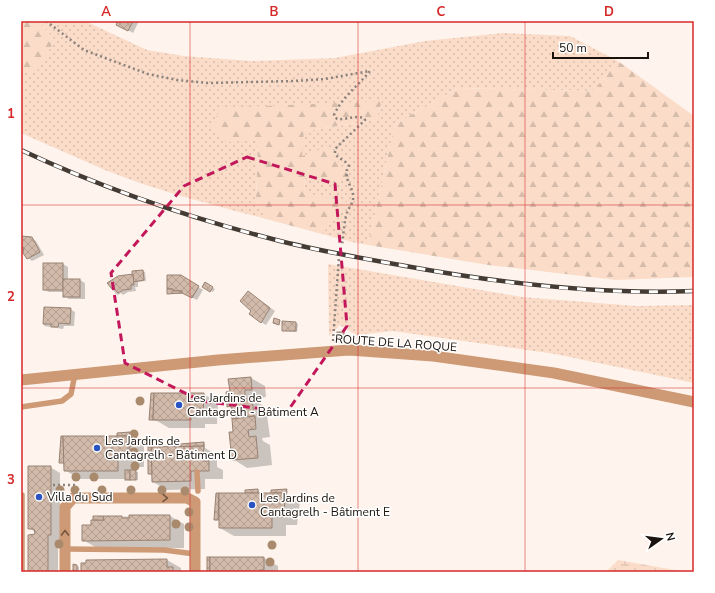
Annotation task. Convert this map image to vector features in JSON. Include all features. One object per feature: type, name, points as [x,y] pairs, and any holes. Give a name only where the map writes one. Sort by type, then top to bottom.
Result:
[{"type":"street","name":"ROUTE DE LA ROQUE","points":[[21,380],[218,360],[349,350],[440,357],[554,373],[694,402]]},
{"type":"street","points":[[65,572],[65,508],[73,498],[187,498],[195,502],[195,572]]},
{"type":"lane","points":[[21,408],[62,401],[71,394],[75,374]]},
{"type":"lane","points":[[197,472],[198,490]]},
{"type":"lane","points":[[22,495],[22,572]]},
{"type":"lane","points":[[65,549],[164,550],[195,554]]},
{"type":"path","points":[[46,21],[84,50],[148,74],[177,80],[208,84],[278,82],[325,79],[370,71],[345,97],[334,115],[337,119],[344,120],[360,117],[364,118],[365,120],[335,149],[335,154],[339,159],[346,161],[349,166],[347,170],[347,183],[354,196],[353,202],[348,211],[342,244]]},
{"type":"path","points":[[332,352],[339,257]]},
{"type":"highlighted area","points":[[247,157],[335,184],[347,326],[287,412],[201,401],[125,363],[111,273],[184,186]]},
{"type":"green space","points":[[21,21],[38,21],[55,40],[36,73],[21,70]]},
{"type":"green space","points":[[38,21],[85,21],[147,50],[184,56],[252,61],[335,58],[425,41],[503,33],[570,36],[618,61],[593,91],[458,88],[395,124],[368,245],[322,234],[346,202],[304,193],[305,178],[352,179],[301,156],[304,131],[376,120],[382,101],[258,140],[256,201],[266,219],[185,197],[125,178],[21,133],[21,70],[36,72],[55,40]]},
{"type":"green space","points":[[618,61],[694,116],[694,277],[616,280],[488,265],[368,245],[395,124],[458,88],[593,91]]},
{"type":"green space","points":[[382,101],[376,120],[304,131],[302,156],[327,147],[352,180],[305,178],[304,193],[347,202],[322,234],[266,219],[256,201],[258,140],[224,142],[211,127],[221,108]]},
{"type":"green space","points":[[328,264],[522,297],[636,306],[694,305],[694,383],[555,354],[393,331],[356,335],[340,325],[329,336]]},
{"type":"green space","points":[[618,560],[686,572],[606,572]]},
{"type":"building","points":[[118,21],[133,21],[128,31],[116,25]]},
{"type":"building","points":[[21,236],[32,237],[40,252],[27,259],[23,253],[24,248],[21,248]]},
{"type":"building","points":[[43,263],[63,263],[63,290],[43,290]]},
{"type":"building","points":[[143,270],[144,280],[133,282],[132,271]]},
{"type":"building","points":[[133,274],[134,285],[131,285],[131,289],[123,290],[118,293],[107,283],[118,276]]},
{"type":"building","points":[[167,275],[181,275],[199,286],[192,298],[182,293],[182,291],[167,289]]},
{"type":"building","points":[[63,279],[80,279],[80,297],[63,297]]},
{"type":"building","points":[[205,282],[213,287],[210,292],[202,287]]},
{"type":"building","points":[[167,289],[182,291],[182,293],[167,294]]},
{"type":"building","points":[[248,291],[270,308],[261,323],[249,314],[251,311],[240,301]]},
{"type":"building","points":[[44,307],[71,308],[70,324],[59,323],[58,327],[51,327],[51,324],[43,324]]},
{"type":"building","points":[[274,318],[280,320],[279,325],[273,323]]},
{"type":"building","points":[[282,321],[296,322],[296,331],[282,331]]},
{"type":"building","points":[[337,332],[344,332],[344,336],[337,336]]},
{"type":"building","points":[[251,377],[252,390],[245,390],[245,399],[252,398],[254,416],[232,419],[231,406],[227,407],[226,392],[230,391],[228,379]]},
{"type":"building","points":[[151,393],[154,393],[153,420],[149,420]]},
{"type":"building","name":"Les Jardins de Cantagrelh - Bâtiment A","points":[[154,393],[204,393],[203,416],[191,416],[191,420],[153,420]]},
{"type":"building","points":[[255,416],[256,429],[248,430],[249,437],[256,436],[258,458],[232,460],[229,432],[233,432],[232,419]]},
{"type":"building","points":[[130,432],[130,436],[117,436],[117,433]]},
{"type":"building","points":[[61,436],[63,436],[64,463],[59,463]]},
{"type":"building","name":"Les Jardins de Cantagrelh - Bâtiment D","points":[[63,436],[130,436],[130,459],[118,459],[118,471],[64,471]]},
{"type":"building","points":[[204,442],[204,446],[180,447],[180,444]]},
{"type":"building","points":[[204,446],[203,461],[209,461],[209,471],[191,471],[191,481],[152,482],[151,447]]},
{"type":"building","points":[[148,447],[151,447],[152,474],[148,474]]},
{"type":"building","name":"Villa du Sud","points":[[28,466],[51,466],[51,535],[48,535],[48,572],[28,572],[28,535],[35,534],[34,529],[28,529]]},
{"type":"building","points":[[125,470],[130,470],[130,480],[125,480]]},
{"type":"building","points":[[130,470],[136,470],[136,480],[130,480]]},
{"type":"building","points":[[258,489],[258,493],[245,493],[245,490]]},
{"type":"building","points":[[287,489],[286,493],[271,493],[271,490]]},
{"type":"building","points":[[216,493],[219,493],[218,520],[214,520]]},
{"type":"building","name":"Les Jardins de Cantagrelh - Bâtiment E","points":[[219,493],[286,493],[283,517],[272,517],[272,528],[219,528]]},
{"type":"building","points":[[129,515],[170,515],[170,540],[82,541],[82,525],[91,525],[91,520],[104,520],[103,516],[122,516],[122,518],[129,518]]},
{"type":"building","points":[[93,516],[103,516],[104,520],[93,520]]},
{"type":"building","points":[[207,557],[210,557],[210,572],[207,572]]},
{"type":"building","points":[[210,557],[264,557],[264,570],[260,570],[260,572],[210,572]]},
{"type":"building","points":[[167,559],[167,567],[173,567],[173,572],[81,572],[81,563],[86,563],[86,560]]},
{"type":"building","points":[[73,564],[77,565],[77,571],[73,571]]},
{"type":"railway","points":[[21,150],[116,190],[181,213],[280,241],[325,251],[473,277],[546,286],[620,291],[694,291]]},
{"type":"place","name":"Les Jardins de Cantagrelh - Bâtiment A","points":[[179,405]]},
{"type":"place","name":"Les Jardins de Cantagrelh - Bâtiment D","points":[[97,448]]},
{"type":"place","name":"Villa du Sud","points":[[39,497]]},
{"type":"place","name":"Les Jardins de Cantagrelh - Bâtiment E","points":[[252,505]]}]
